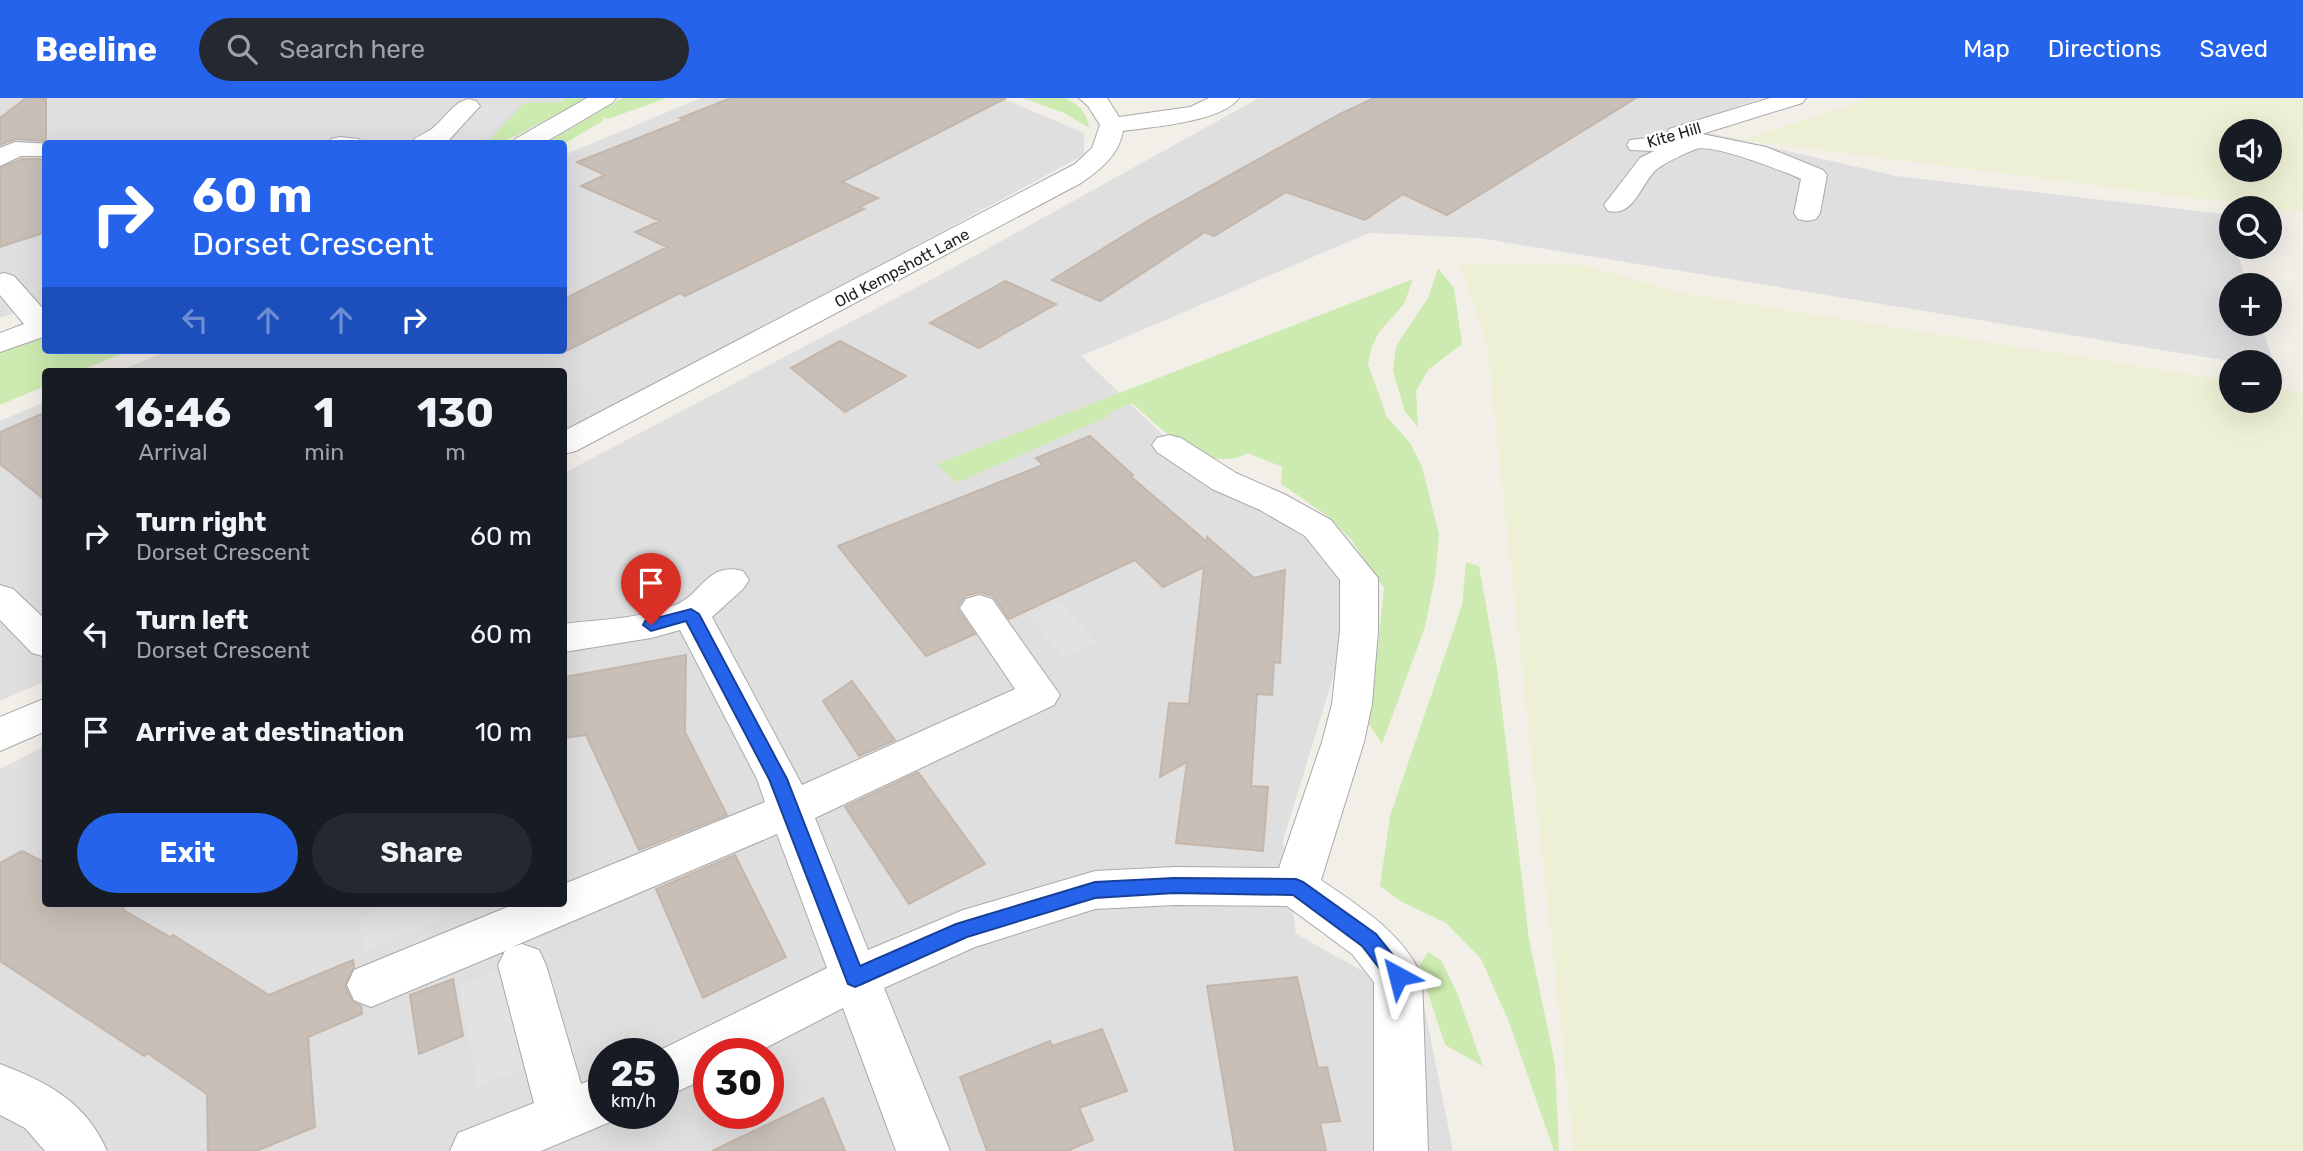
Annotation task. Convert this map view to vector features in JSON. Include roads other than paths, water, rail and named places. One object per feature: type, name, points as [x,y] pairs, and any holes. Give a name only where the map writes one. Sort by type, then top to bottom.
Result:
[{"type":"street","points":[[531,140],[604,98]]},
{"type":"street","points":[[1091,98],[1097,101],[1112,125],[1196,113],[1227,98]]},
{"type":"street","name":"Kite Hill","points":[[1794,98],[1639,145],[1698,141],[1757,152],[1814,175],[1807,214]]},
{"type":"street","points":[[430,140],[440,135],[467,106]]},
{"type":"street","name":"Old Kempshott Lane","points":[[567,442],[1010,211],[1092,165],[1111,141],[1112,125]]},
{"type":"street","points":[[1617,205],[1649,163],[1698,141]]},
{"type":"street","points":[[8,154],[42,150]]},
{"type":"street","points":[[0,284],[4,282],[42,324]]},
{"type":"street","points":[[0,343],[42,327]]},
{"type":"street","points":[[1169,444],[1224,481],[1272,502],[1318,528],[1359,578],[1359,631],[1352,704],[1343,742],[1296,887]]},
{"type":"street","points":[[567,638],[651,625],[691,614],[730,580]]},
{"type":"street","points":[[0,598],[42,639]]},
{"type":"street","points":[[567,903],[790,810],[1040,695],[979,608]]},
{"type":"street","points":[[691,614],[778,779],[923,1151]]},
{"type":"street","points":[[0,736],[42,715]]},
{"type":"street","points":[[679,1066],[855,978],[962,930],[1095,890],[1174,886],[1296,887],[1369,940],[1398,976],[1401,1151]]},
{"type":"street","points":[[371,985],[558,907]]},
{"type":"street","points":[[477,1151],[584,1108],[522,965]]},
{"type":"street","points":[[0,1088],[44,1110],[80,1151]]}]
